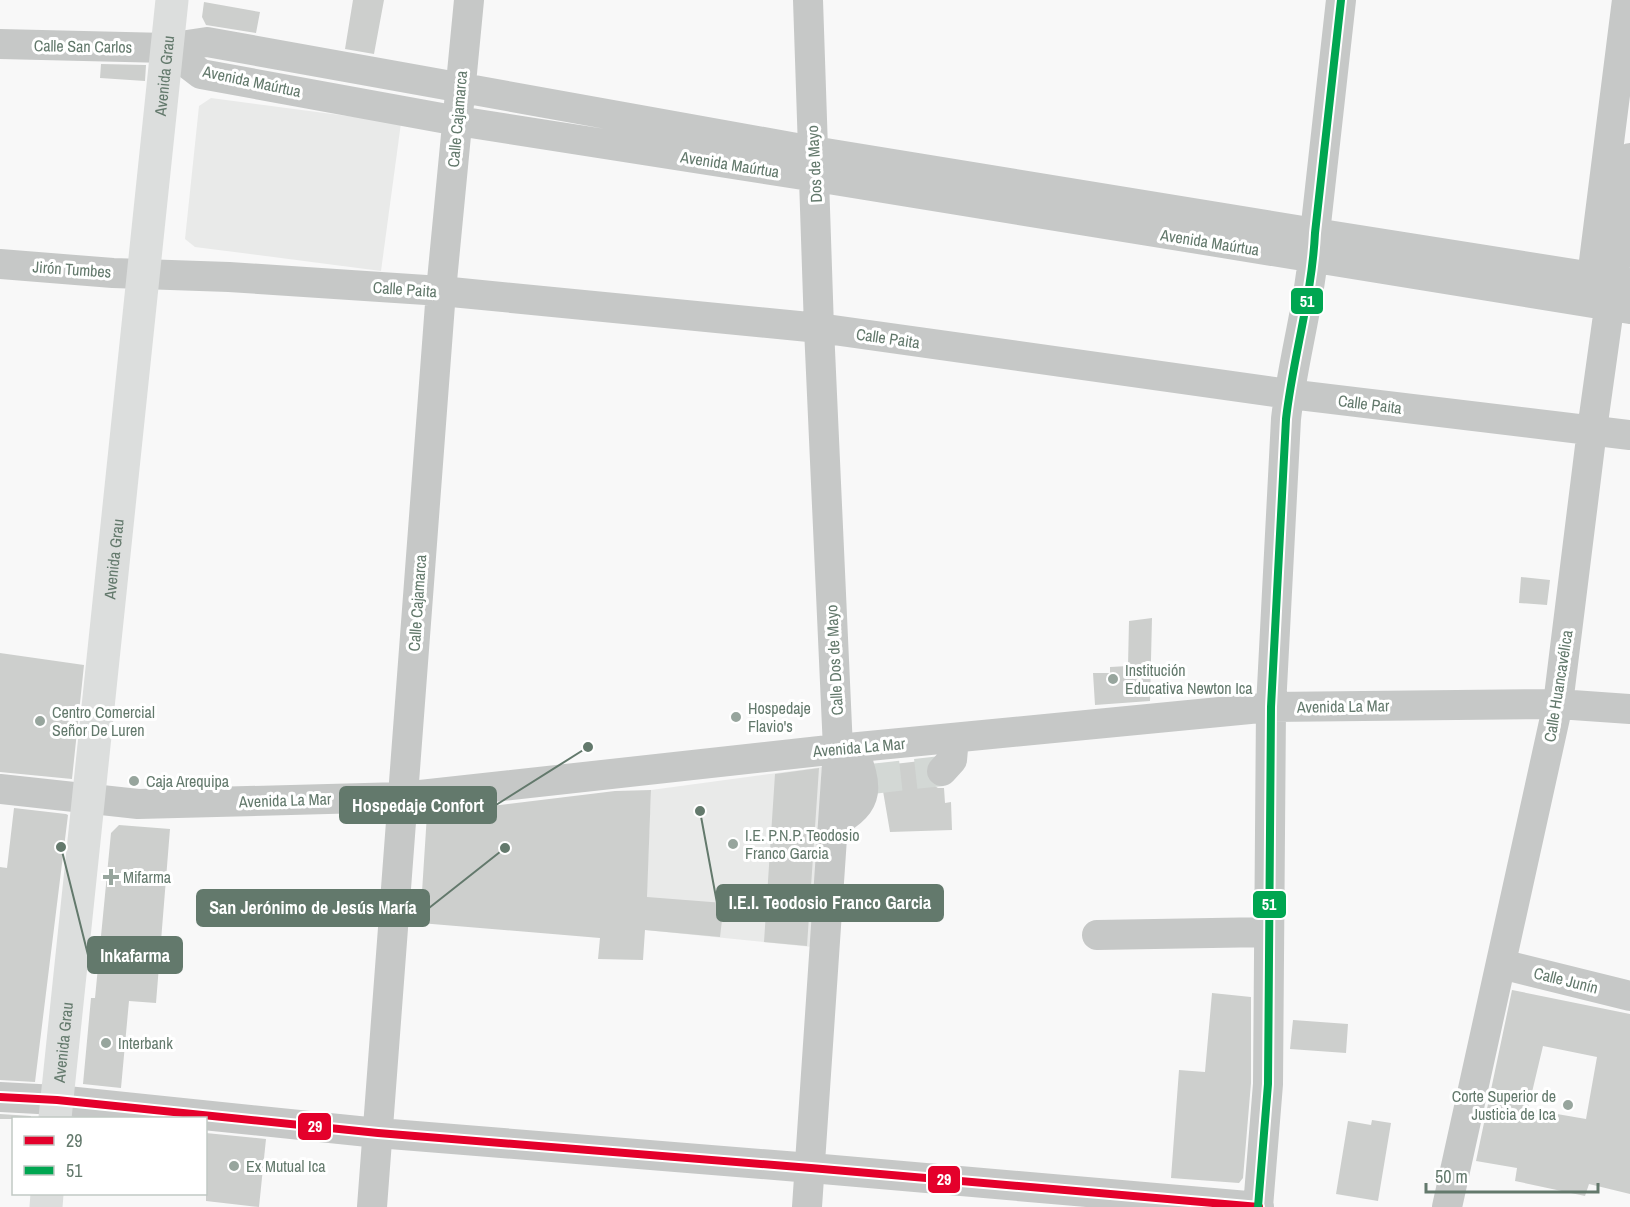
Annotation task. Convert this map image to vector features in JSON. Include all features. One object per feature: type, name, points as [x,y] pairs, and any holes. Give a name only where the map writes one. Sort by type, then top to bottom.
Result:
[{"type":"main road","name":"Avenida Grau","points":[[56,1109],[172,0]]},
{"type":"street","name":"Calle Cajamarca","points":[[372,1207],[441,291],[469,0]]},
{"type":"street","name":"Dos de Mayo","points":[[808,0],[819,328]]},
{"type":"street","points":[[207,1120],[811,1168],[1258,1207],[1268,1084],[1271,707],[1289,394],[1304,324],[1341,0]]},
{"type":"street","points":[[1615,291],[1627,0]]},
{"type":"street","name":"Avenida Maúrtua","points":[[167,48],[207,42],[459,87],[814,164]]},
{"type":"street","name":"Calle San Carlos","points":[[0,44],[167,48]]},
{"type":"street","name":"Avenida Maúrtua","points":[[167,48],[201,74],[458,121],[814,164],[1314,246],[1615,291]]},
{"type":"street","name":"Calle Huancavélica","points":[[1447,1207],[1558,704],[1592,430],[1615,291],[1630,158]]},
{"type":"street","name":"Jirón Tumbes","points":[[0,264],[143,274]]},
{"type":"street","name":"Calle Paita","points":[[143,274],[229,277],[441,291],[819,328],[1289,394],[1630,435]]},
{"type":"street","name":"Calle Dos de Mayo","points":[[807,1207],[834,823],[846,748],[819,328]]},
{"type":"street","name":"Avenida La Mar","points":[[0,789],[138,804],[402,797],[846,748],[1271,707],[1558,704],[1630,709]]},
{"type":"street","points":[[942,771],[952,760],[954,738]]},
{"type":"street","points":[[834,823],[849,815],[862,797],[867,780],[846,748]]},
{"type":"street","points":[[1097,935],[1269,932]]},
{"type":"street","name":"Calle Junín","points":[[1501,964],[1630,996]]},
{"type":"street","points":[[0,1097],[56,1109],[163,1117]]},
{"type":"shaded area","points":[[211,98],[401,123],[381,271],[195,247],[185,239],[199,106]]},
{"type":"shaded area","name":"I.E. P.N.P. Teodosio Franco Garcia","points":[[822,767],[812,947],[645,930],[651,790]]},
{"type":"building","points":[[353,0],[384,0],[374,54],[345,49]]},
{"type":"building","points":[[204,2],[260,12],[256,33],[206,25],[202,17]]},
{"type":"building","points":[[101,64],[146,65],[145,81],[100,78]]},
{"type":"building","points":[[1521,577],[1550,580],[1547,605],[1519,603]]},
{"type":"building","points":[[1152,618],[1150,701],[1095,705],[1093,673],[1110,673],[1110,667],[1128,666],[1129,621]]},
{"type":"building","name":"Centro Comercial Señor De Luren","points":[[0,653],[84,665],[72,779],[0,772]]},
{"type":"building","points":[[929,760],[925,768],[926,777],[931,784],[944,788],[945,803],[951,802],[952,830],[890,832],[883,791],[880,791],[877,766]]},
{"type":"building","points":[[819,768],[807,946],[764,942],[775,774]]},
{"type":"building","points":[[651,790],[647,897],[724,903],[720,937],[645,930],[643,960],[598,959],[600,938],[420,923],[427,814],[615,791]]},
{"type":"building","points":[[14,808],[68,815],[35,1082],[0,1080],[0,867],[7,868]]},
{"type":"building","points":[[119,825],[170,829],[156,1003],[129,1001],[121,1088],[83,1084],[91,998],[95,998],[111,833]]},
{"type":"building","points":[[1512,990],[1630,1014],[1630,1194],[1589,1184],[1585,1196],[1515,1181],[1517,1168],[1476,1161]],"holes":[[[1543,1046],[1597,1057],[1586,1119],[1528,1109]]]},
{"type":"building","points":[[1212,993],[1251,997],[1251,1083],[1243,1178],[1239,1183],[1171,1178],[1179,1070],[1205,1072]]},
{"type":"building","points":[[1293,1020],[1348,1024],[1346,1053],[1290,1049]]},
{"type":"building","points":[[0,1114],[31,1116],[12,1117],[12,1119],[0,1119]]},
{"type":"building","points":[[1372,1120],[1391,1123],[1378,1201],[1336,1194],[1348,1121],[1371,1125]]},
{"type":"building","name":"Ex Mutual Ica","points":[[207,1133],[266,1139],[259,1207],[206,1201]]},
{"type":"tunnel","points":[[871,779],[942,771]]},
{"type":"transit line","name":"51","points":[[1258,1207],[1268,1084],[1271,707],[1286,419],[1310,280],[1341,0]]},
{"type":"transit line","name":"29","points":[[0,1097],[57,1100],[378,1133],[1259,1207]]},
{"type":"place","name":"Institución Educativa Newton Ica","points":[[1113,679]]},
{"type":"place","name":"Hospedaje Flavio's","points":[[736,717]]},
{"type":"place","name":"Centro Comercial Señor De Luren","points":[[40,721]]},
{"type":"place","name":"Hospedaje Confort","points":[[588,747]]},
{"type":"place","name":"Caja Arequipa","points":[[134,781]]},
{"type":"place","name":"I.E.I. Teodosio Franco Garcia","points":[[700,811]]},
{"type":"place","name":"I.E. P.N.P. Teodosio Franco Garcia","points":[[733,844]]},
{"type":"place","name":"Inkafarma","points":[[61,847]]},
{"type":"place","name":"San Jerónimo de Jesús María","points":[[505,848]]},
{"type":"place","name":"Mifarma","points":[[111,877]]},
{"type":"place","name":"Interbank","points":[[106,1043]]},
{"type":"place","name":"Corte Superior de Justicia de Ica","points":[[1568,1105]]},
{"type":"place","name":"Ex Mutual Ica","points":[[234,1166]]}]
